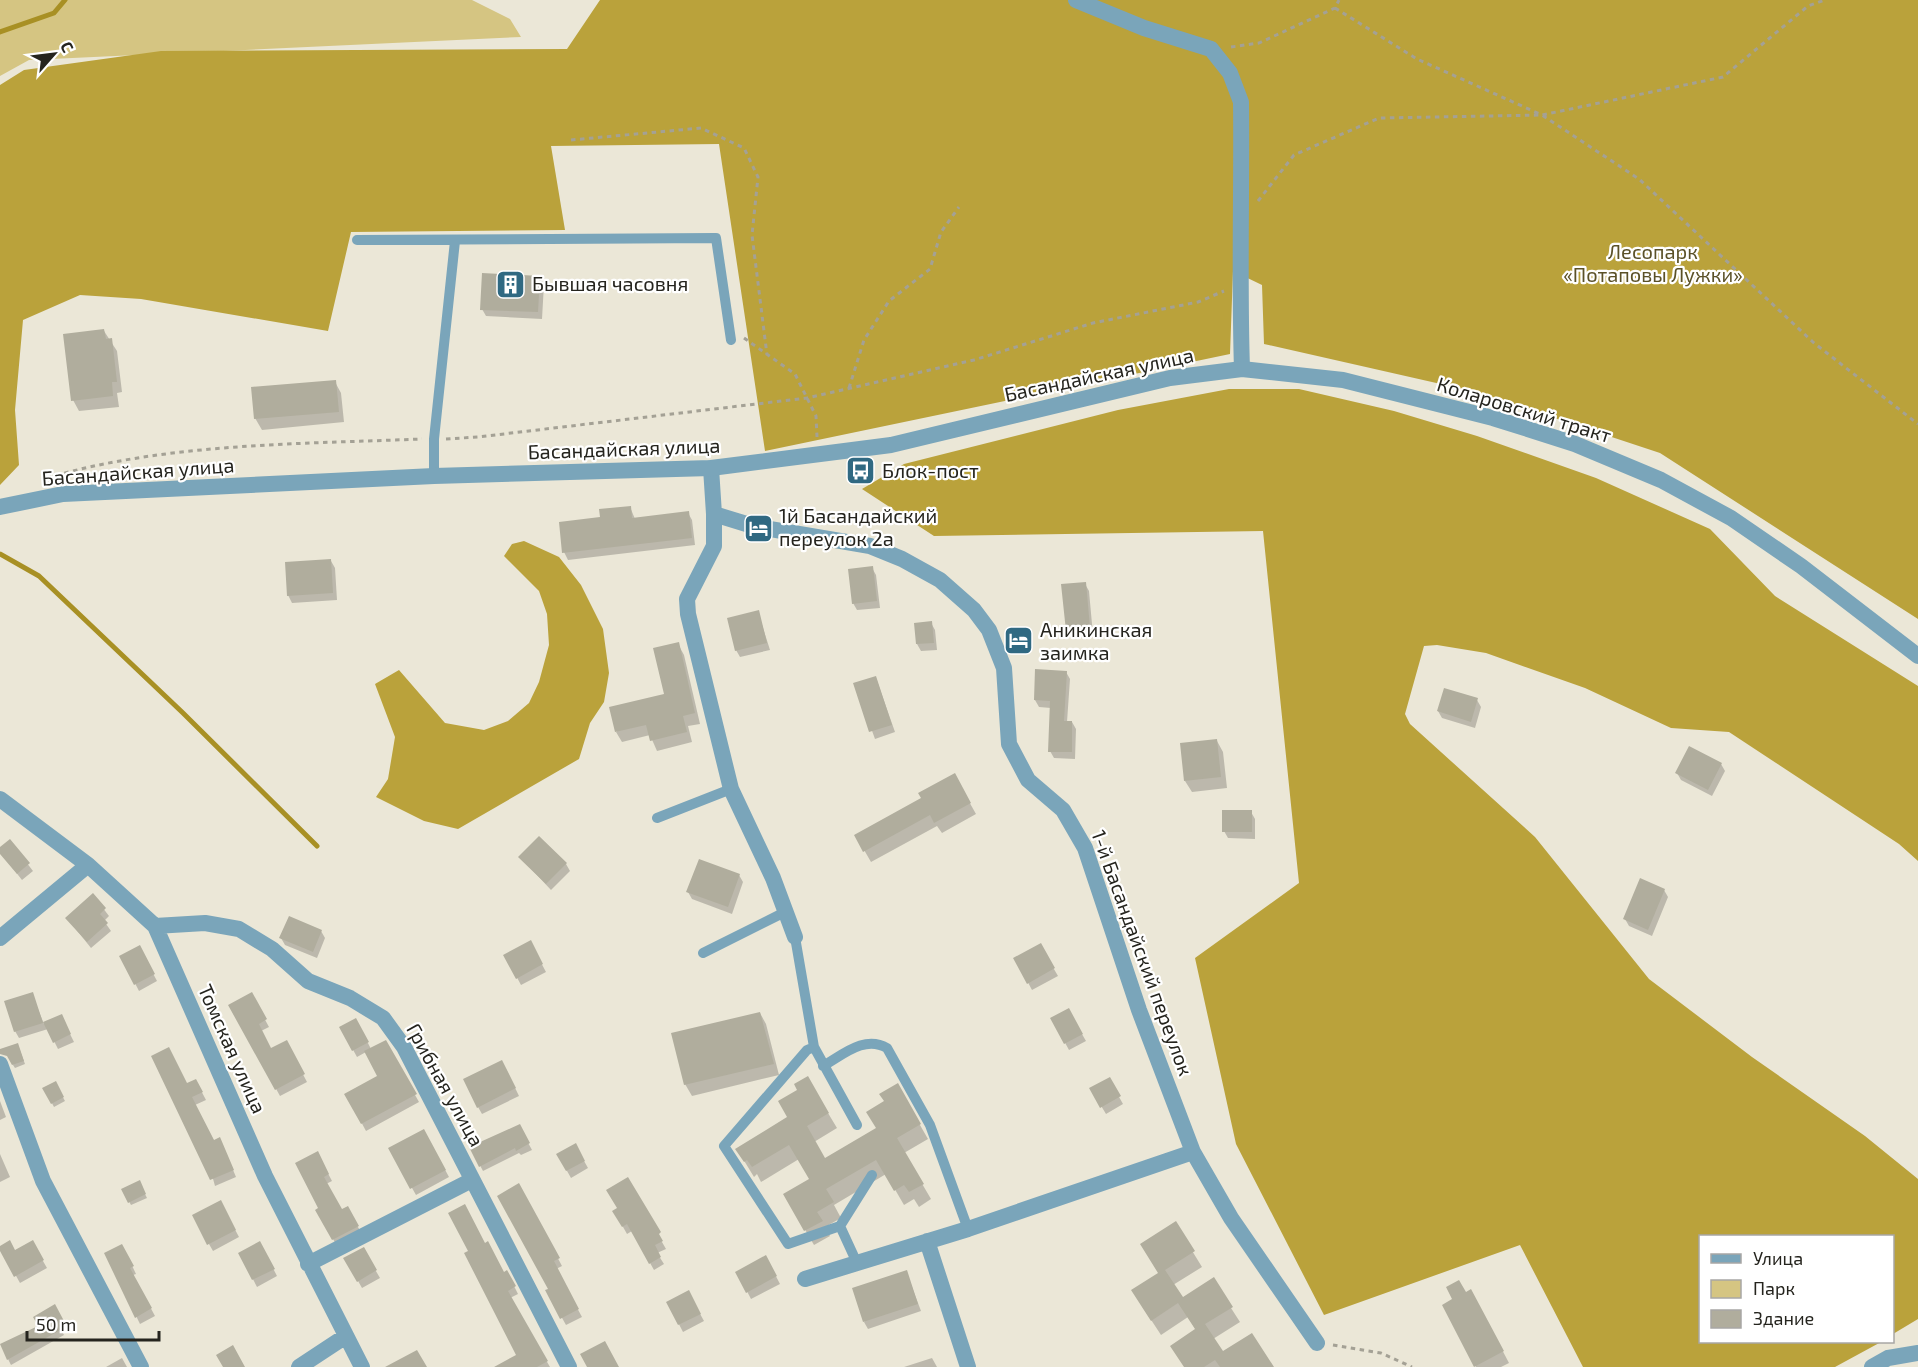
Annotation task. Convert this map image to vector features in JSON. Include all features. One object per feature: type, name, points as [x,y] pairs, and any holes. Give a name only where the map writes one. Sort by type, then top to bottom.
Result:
[{"type":"street","points":[[1076,0],[1144,28],[1211,49],[1230,73],[1241,102],[1242,222],[1239,284],[1242,369]]},
{"type":"street","name":"Басандайская улица","points":[[0,507],[63,494],[434,476],[711,468],[891,445],[1170,378],[1242,369]]},
{"type":"street","name":"Коларовский тракт","points":[[1242,369],[1343,381],[1493,418],[1575,444],[1661,480],[1731,518],[1801,566],[1918,656]]},
{"type":"street","points":[[711,468],[714,546],[687,599],[688,614],[731,789],[787,911],[795,938]]},
{"type":"street","name":"1-й Басандайский переулок","points":[[714,514],[753,526],[870,546],[940,580],[974,610],[989,630],[1004,668],[1009,744],[1028,780],[1063,810],[1085,848],[1139,1010],[1193,1152],[1237,1228],[1317,1343]]},
{"type":"street","name":"Томская улица","points":[[0,799],[88,865],[155,926],[265,1176],[362,1367]]},
{"type":"street","points":[[0,938],[88,865]]},
{"type":"street","name":"Грибная улица","points":[[155,926],[205,923],[239,929],[272,949],[308,981],[350,998],[383,1018],[404,1047],[569,1367]]},
{"type":"street","points":[[0,1064],[43,1180],[141,1367]]},
{"type":"street","points":[[805,1279],[968,1229],[1193,1152]]},
{"type":"street","points":[[308,1264],[472,1180]]},
{"type":"street","points":[[927,1241],[968,1367]]},
{"type":"street","points":[[299,1367],[346,1336]]},
{"type":"street","points":[[1872,1367],[1888,1358],[1918,1353]]},
{"type":"lane","points":[[357,240],[716,238],[731,340]]},
{"type":"lane","points":[[434,476],[434,439],[455,241]]},
{"type":"lane","points":[[657,818],[731,789]]},
{"type":"lane","points":[[703,953],[787,911]]},
{"type":"lane","points":[[795,938],[814,1047],[857,1125]]},
{"type":"lane","points":[[823,1066],[864,1043],[877,1042],[887,1048],[930,1125],[968,1229]]},
{"type":"lane","points":[[814,1047],[807,1050],[724,1146],[788,1244],[840,1226],[872,1175]]},
{"type":"lane","points":[[840,1226],[857,1263]]},
{"type":"path","points":[[1211,49],[1259,43],[1335,8],[1339,0]]},
{"type":"path","points":[[1242,222],[1294,155],[1379,117],[1542,115],[1723,77],[1808,6],[1825,0]]},
{"type":"path","points":[[1335,8],[1417,59],[1542,115],[1639,179],[1814,343],[1918,424]]},
{"type":"path","points":[[571,140],[700,128],[744,148],[758,177],[752,235],[767,355]]},
{"type":"path","points":[[849,388],[864,340],[889,301],[930,270],[940,232],[959,207]]},
{"type":"path","points":[[44,479],[88,466],[208,450],[478,437],[807,398],[974,360],[1093,323],[1198,302],[1239,284]]},
{"type":"path","points":[[731,340],[747,338],[795,374],[816,416],[818,454]]},
{"type":"path","points":[[1317,1343],[1381,1353],[1412,1367]]},
{"type":"green space","points":[[0,0],[472,0],[510,19],[521,37],[29,60],[0,76]]},
{"type":"green space","name":"Лесопарк «Потаповы Лужки»","points":[[600,0],[1918,0],[1918,619],[1660,453],[1476,392],[1264,344],[1262,285],[1233,271],[1230,354],[765,451],[719,144],[551,146],[565,230],[351,232],[328,331],[141,299],[80,295],[23,320],[15,410],[19,465],[0,485],[0,85],[24,70],[161,51],[567,49]]},
{"type":"green space","points":[[1229,389],[1299,389],[1394,411],[1477,436],[1596,478],[1710,529],[1775,596],[1918,686],[1918,861],[1899,844],[1729,732],[1671,728],[1585,688],[1486,653],[1437,645],[1424,646],[1405,714],[1410,724],[1535,837],[1649,979],[1752,1057],[1865,1136],[1918,1179],[1918,1319],[1894,1333],[1894,1235],[1699,1235],[1699,1343],[1879,1343],[1835,1367],[1583,1367],[1520,1245],[1324,1315],[1236,1144],[1195,958],[1299,883],[1263,531],[934,536],[862,489],[904,464],[1118,410]]},
{"type":"green space","points":[[524,541],[559,557],[581,585],[603,629],[609,673],[604,702],[590,723],[579,759],[458,829],[424,821],[376,797],[388,779],[395,737],[375,684],[399,670],[445,723],[484,730],[508,721],[529,703],[539,682],[549,645],[547,614],[539,591],[504,556],[512,544]]},
{"type":"building","name":"Бывшая часовня","points":[[482,273],[540,276],[538,312],[480,310]]},
{"type":"building","points":[[104,329],[106,339],[112,338],[117,382],[112,382],[113,396],[71,401],[63,334]]},
{"type":"building","points":[[336,380],[339,412],[254,419],[251,387]]},
{"type":"building","points":[[631,506],[632,518],[689,511],[692,538],[562,553],[559,522],[600,517],[599,509]]},
{"type":"building","points":[[331,559],[333,593],[287,596],[285,562]]},
{"type":"building","points":[[873,566],[877,601],[852,604],[848,569]]},
{"type":"building","points":[[1086,582],[1090,628],[1066,631],[1061,584]]},
{"type":"building","points":[[759,610],[767,643],[735,651],[727,618]]},
{"type":"building","points":[[932,621],[934,643],[916,644],[914,623]]},
{"type":"building","points":[[679,642],[695,713],[683,716],[687,732],[650,741],[646,725],[615,732],[609,707],[664,694],[653,648]]},
{"type":"building","points":[[1035,669],[1067,671],[1064,721],[1072,721],[1072,752],[1048,752],[1050,701],[1034,700]]},
{"type":"building","points":[[876,676],[892,725],[869,732],[853,683]]},
{"type":"building","points":[[1444,688],[1478,698],[1471,722],[1437,711]]},
{"type":"building","points":[[1217,739],[1221,777],[1184,781],[1180,743]]},
{"type":"building","points":[[1689,746],[1722,763],[1708,790],[1675,773]]},
{"type":"building","points":[[955,773],[971,803],[934,823],[930,815],[863,852],[854,835],[921,798],[918,793]]},
{"type":"building","points":[[1222,810],[1252,810],[1252,832],[1222,832]]},
{"type":"building","points":[[539,836],[567,863],[546,884],[518,857]]},
{"type":"building","points":[[10,839],[30,863],[17,874],[0,854],[0,847]]},
{"type":"building","points":[[699,859],[740,874],[728,907],[686,892]]},
{"type":"building","points":[[1640,878],[1665,889],[1648,930],[1623,919]]},
{"type":"building","points":[[93,893],[106,908],[100,914],[108,923],[87,942],[65,918]]},
{"type":"building","points":[[289,916],[322,930],[313,952],[279,938]]},
{"type":"building","points":[[531,940],[543,964],[516,979],[503,955]]},
{"type":"building","points":[[1041,943],[1055,968],[1027,984],[1013,958]]},
{"type":"building","points":[[140,945],[155,974],[134,985],[119,956]]},
{"type":"building","points":[[33,992],[43,1023],[14,1032],[4,1001]]},
{"type":"building","points":[[252,992],[267,1019],[259,1024],[271,1048],[287,1040],[305,1074],[275,1090],[228,1005]]},
{"type":"building","points":[[1069,1008],[1083,1034],[1064,1044],[1050,1018]]},
{"type":"building","points":[[760,1012],[774,1064],[684,1085],[671,1033]]},
{"type":"building","points":[[62,1014],[71,1034],[53,1043],[43,1022]]},
{"type":"building","points":[[356,1018],[369,1042],[352,1051],[339,1027]]},
{"type":"building","points":[[386,1040],[417,1094],[361,1124],[344,1094],[377,1076],[364,1051]]},
{"type":"building","points":[[18,1043],[24,1061],[12,1065],[7,1056],[0,1054],[0,1049]]},
{"type":"building","points":[[169,1047],[187,1083],[196,1079],[203,1092],[192,1097],[214,1140],[220,1137],[234,1170],[210,1180],[151,1056]]},
{"type":"building","points":[[502,1060],[516,1088],[477,1108],[463,1079]]},
{"type":"building","points":[[808,1076],[829,1113],[807,1126],[825,1158],[876,1128],[866,1112],[884,1101],[879,1094],[898,1083],[921,1124],[897,1138],[924,1184],[909,1192],[904,1185],[894,1191],[876,1160],[826,1189],[834,1202],[817,1212],[823,1221],[804,1231],[783,1194],[809,1179],[789,1145],[752,1167],[747,1160],[744,1162],[735,1149],[787,1117],[778,1101],[797,1090],[794,1084]]},
{"type":"building","points":[[1110,1077],[1121,1096],[1100,1108],[1089,1088]]},
{"type":"building","points":[[56,1081],[64,1097],[51,1104],[42,1088]]},
{"type":"building","points":[[520,1124],[530,1143],[516,1151],[515,1148],[479,1167],[469,1147]]},
{"type":"building","points":[[424,1129],[446,1170],[410,1189],[388,1148]]},
{"type":"building","points":[[576,1143],[585,1161],[566,1171],[556,1154]]},
{"type":"building","points":[[318,1151],[329,1174],[324,1177],[342,1209],[348,1206],[359,1226],[332,1240],[315,1210],[318,1208],[295,1163]]},
{"type":"building","points":[[628,1177],[661,1232],[659,1234],[663,1241],[655,1245],[661,1257],[649,1264],[627,1224],[622,1227],[612,1211],[617,1208],[606,1190]]},
{"type":"building","points":[[140,1180],[146,1194],[128,1203],[121,1189]]},
{"type":"building","points":[[519,1183],[560,1258],[554,1261],[579,1309],[560,1319],[545,1290],[548,1289],[497,1196]]},
{"type":"building","points":[[221,1200],[236,1230],[207,1245],[192,1215]]},
{"type":"building","points":[[465,1204],[485,1243],[488,1241],[504,1272],[507,1270],[516,1286],[508,1291],[548,1361],[537,1367],[494,1367],[516,1355],[464,1253],[468,1251],[448,1213]]},
{"type":"building","points":[[1176,1221],[1195,1251],[1165,1270],[1183,1297],[1214,1277],[1233,1307],[1205,1324],[1223,1351],[1252,1333],[1274,1367],[1220,1367],[1215,1360],[1204,1367],[1184,1367],[1170,1346],[1195,1329],[1178,1303],[1151,1321],[1131,1290],[1158,1273],[1140,1244]]},
{"type":"building","points":[[10,1240],[15,1250],[33,1240],[44,1260],[14,1277],[0,1251],[0,1246]]},
{"type":"building","points":[[260,1241],[275,1269],[252,1280],[238,1253]]},
{"type":"building","points":[[122,1244],[134,1266],[130,1268],[152,1308],[135,1318],[104,1253]]},
{"type":"building","points":[[364,1247],[377,1270],[357,1282],[343,1258]]},
{"type":"building","points":[[766,1255],[777,1276],[746,1293],[735,1272]]},
{"type":"building","points":[[907,1270],[918,1304],[863,1322],[852,1288]]},
{"type":"building","points":[[1459,1280],[1466,1292],[1471,1289],[1504,1351],[1474,1367],[1442,1305],[1452,1299],[1446,1287]]},
{"type":"building","points":[[689,1290],[701,1314],[678,1325],[666,1302]]},
{"type":"building","points":[[55,1304],[64,1321],[59,1323],[62,1329],[7,1360],[0,1344],[38,1326],[33,1317]]},
{"type":"building","points":[[605,1341],[619,1367],[587,1367],[580,1354]]},
{"type":"building","points":[[233,1345],[245,1367],[223,1367],[216,1355]]},
{"type":"building","points":[[417,1350],[427,1367],[385,1367]]},
{"type":"waterway","points":[[0,32],[54,13],[65,0]]},
{"type":"waterway","points":[[0,554],[39,576],[183,713],[317,846]]},
{"type":"place","name":"Бывшая часовня","points":[[511,284]]},
{"type":"place","name":"Блок-пост","points":[[861,471]]},
{"type":"place","name":"1й Басандайский переулок 2а","points":[[758,528]]},
{"type":"place","name":"Аникинская заимка","points":[[1019,641]]}]
